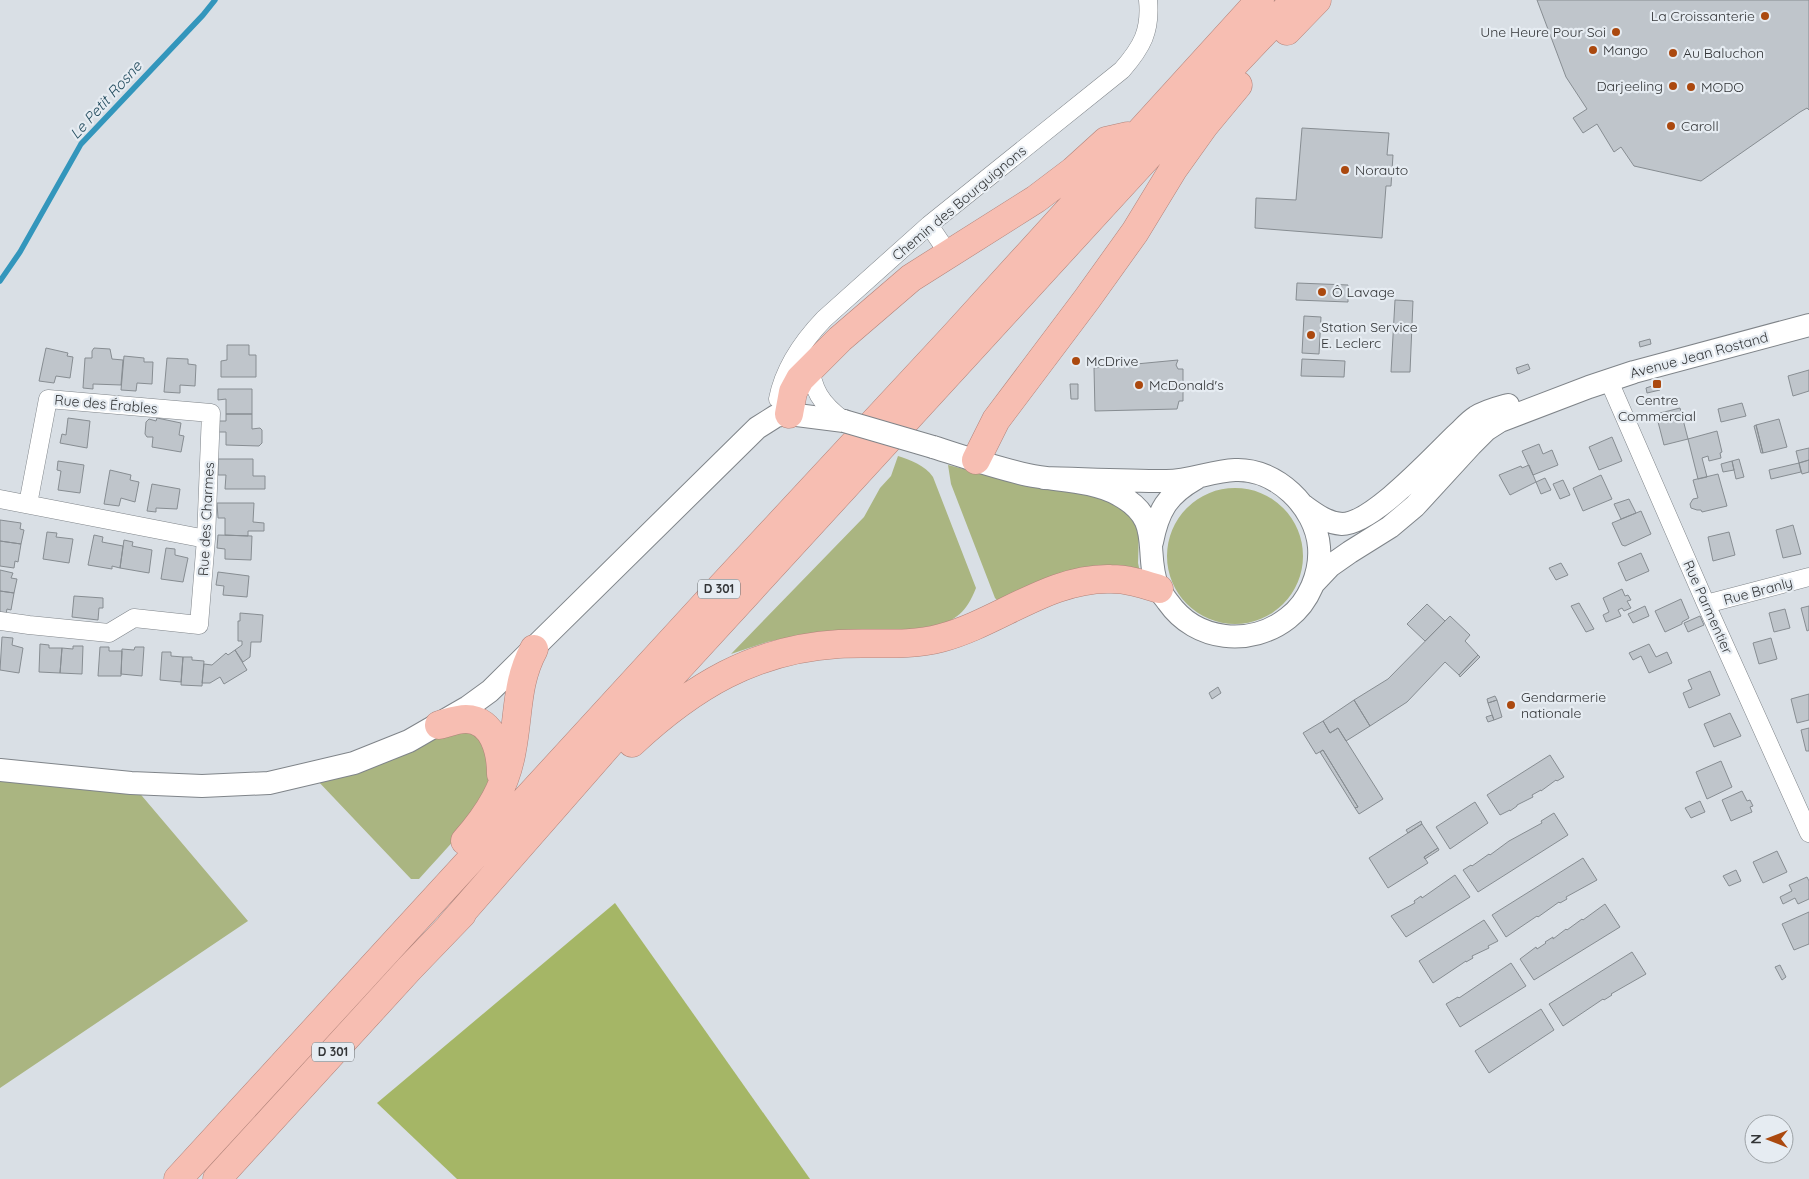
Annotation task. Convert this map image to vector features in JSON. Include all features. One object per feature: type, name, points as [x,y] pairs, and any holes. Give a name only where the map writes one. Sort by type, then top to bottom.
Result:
[{"type":"highway","name":"D 301","points":[[178,1179],[707,602],[954,336],[1260,0]]},
{"type":"highway","name":"D 301","points":[[217,1179],[450,926],[619,733],[1185,116],[1295,0]]},
{"type":"highway","points":[[976,460],[996,420],[1093,292],[1135,232],[1174,168],[1204,126],[1249,72],[1317,0]]},
{"type":"highway","points":[[783,415],[796,385],[810,370],[840,339],[911,278],[1036,199],[1073,171],[1106,141],[1136,134]]},
{"type":"highway","points":[[450,926],[605,768],[653,723],[692,693],[722,675],[792,650],[854,643],[922,642],[940,639],[957,634],[1051,591],[1080,582],[1110,578],[1129,580],[1159,589]]},
{"type":"highway","points":[[169,1179],[484,818],[497,798],[505,780],[512,750],[520,685],[534,649]]},
{"type":"highway","points":[[439,725],[467,719],[480,722],[492,734],[498,745],[501,762],[501,779],[497,798]]},
{"type":"street","name":"Chemin des Bourguignons","points":[[783,415],[779,392],[791,364],[808,336],[824,319],[928,226],[1122,70],[1136,54],[1144,39],[1148,25],[1148,0]]},
{"type":"street","points":[[928,226],[948,254]]},
{"type":"street","name":"Avenue Jean Rostand","points":[[1313,584],[1330,566],[1390,527],[1415,506],[1471,445],[1500,421],[1599,384],[1666,363],[1809,325]]},
{"type":"street","points":[[808,336],[806,350],[810,370],[820,398],[828,409],[844,421]]},
{"type":"street","name":"Avenue Jean Rostand","points":[[1304,506],[1332,522],[1342,524],[1364,517],[1395,494],[1474,418],[1507,405],[1599,384]]},
{"type":"street","name":"Rue Parmentier","points":[[1599,384],[1805,812],[1809,833]]},
{"type":"street","name":"Rue des Érables","points":[[28,504],[48,399],[211,413]]},
{"type":"street","name":"Rue des Charmes","points":[[0,621],[29,626],[110,633],[134,618],[199,625],[206,539],[211,413]]},
{"type":"street","points":[[0,770],[140,783],[202,786],[269,783],[354,763],[409,741],[439,725],[490,691],[757,428],[783,415],[844,421],[1044,478],[1099,487],[1120,495],[1135,506],[1149,528],[1152,543]]},
{"type":"street","points":[[1044,478],[1166,482],[1202,475],[1238,470],[1263,474],[1286,487],[1304,506],[1315,529],[1319,546],[1318,564],[1309,594],[1295,613],[1277,626],[1256,635],[1227,638],[1199,630],[1176,613],[1159,589],[1152,567],[1152,543],[1156,522],[1168,501],[1181,487],[1202,475]]},
{"type":"street","points":[[0,499],[206,539]]},
{"type":"street","name":"Rue Branly","points":[[1706,604],[1809,577]]},
{"type":"green space","points":[[898,456],[922,466],[933,477],[976,588],[968,604],[960,614],[933,628],[800,635],[767,642],[731,654],[864,517],[880,488],[891,476]]},
{"type":"green space","points":[[948,465],[1000,478],[1102,496],[1125,506],[1139,531],[1138,563],[1140,572],[1000,603],[995,598],[951,484]]},
{"type":"green space","points":[[1235,488],[1261,493],[1273,499],[1283,508],[1292,518],[1298,530],[1303,556],[1298,582],[1292,594],[1283,604],[1273,613],[1261,619],[1235,624],[1209,619],[1197,613],[1187,604],[1178,594],[1172,582],[1167,556],[1172,530],[1178,518],[1187,508],[1197,499],[1209,493]]},
{"type":"green space","points":[[454,729],[472,731],[482,740],[490,770],[487,789],[462,831],[419,879],[411,879],[316,779]]},
{"type":"green space","points":[[0,780],[131,783],[248,921],[0,1088]]},
{"type":"green space","points":[[615,903],[810,1179],[457,1179],[377,1103]]},
{"type":"building","name":"MODO","points":[[1537,0],[1809,0],[1809,110],[1807,108],[1800,112],[1701,181],[1634,166],[1621,147],[1614,152],[1597,124],[1583,133],[1573,118],[1587,109],[1566,77]]},
{"type":"building","name":"Norauto","points":[[1302,128],[1389,133],[1387,155],[1393,155],[1391,186],[1386,186],[1382,238],[1255,228],[1256,198],[1296,200]]},
{"type":"building","name":"Ô Lavage","points":[[1297,283],[1348,285],[1348,302],[1296,300]]},
{"type":"building","name":"Station Service E. Leclerc","points":[[1395,300],[1413,301],[1410,372],[1391,372]]},
{"type":"building","name":"Station Service E. Leclerc","points":[[1304,316],[1321,317],[1319,354],[1302,353]]},
{"type":"building","points":[[1650,339],[1651,344],[1640,347],[1639,342]]},
{"type":"building","points":[[227,345],[249,345],[249,355],[256,355],[256,377],[221,377],[221,361],[227,360]]},
{"type":"building","points":[[46,348],[68,353],[67,356],[73,357],[70,378],[56,376],[54,383],[39,381]]},
{"type":"building","points":[[94,348],[110,349],[112,359],[123,360],[121,385],[93,384],[93,389],[83,388],[85,358],[92,358]]},
{"type":"building","points":[[124,356],[144,358],[144,362],[153,362],[152,384],[137,383],[136,391],[121,390]]},
{"type":"building","points":[[167,358],[188,359],[188,364],[196,365],[195,386],[180,385],[180,393],[164,392]]},
{"type":"building","name":"Station Service E. Leclerc","points":[[1302,359],[1345,361],[1344,377],[1301,376]]},
{"type":"building","name":"McDonald's","points":[[1178,360],[1176,365],[1178,369],[1183,369],[1183,401],[1179,401],[1177,409],[1095,411],[1094,368]]},
{"type":"building","points":[[1528,364],[1530,369],[1518,374],[1516,368]]},
{"type":"building","points":[[1809,370],[1809,391],[1793,396],[1788,376]]},
{"type":"building","points":[[1070,384],[1078,384],[1078,399],[1071,399]]},
{"type":"building","points":[[1658,384],[1660,390],[1647,393],[1646,388]]},
{"type":"building","points":[[218,389],[252,389],[252,414],[226,414],[226,399],[218,400]]},
{"type":"building","points":[[1742,403],[1746,416],[1721,422],[1718,409]]},
{"type":"building","points":[[1680,408],[1688,439],[1664,445],[1656,414]]},
{"type":"building","points":[[226,414],[252,414],[252,429],[260,428],[262,430],[262,443],[259,446],[226,445],[226,432],[218,432],[218,421],[226,421]]},
{"type":"building","points":[[68,418],[90,421],[87,448],[60,443],[62,434],[66,435]]},
{"type":"building","points":[[157,418],[181,423],[179,435],[184,436],[181,452],[152,447],[153,437],[147,437],[145,434],[146,422],[149,419],[156,421]]},
{"type":"building","points":[[1779,419],[1787,447],[1763,453],[1756,425]]},
{"type":"building","points":[[1756,425],[1763,453],[1761,453],[1754,426]]},
{"type":"building","points":[[1717,431],[1722,452],[1720,453],[1721,458],[1709,461],[1708,456],[1702,458],[1707,477],[1698,479],[1688,439]]},
{"type":"building","points":[[1612,437],[1622,461],[1599,470],[1589,447]]},
{"type":"building","points":[[1539,444],[1543,454],[1552,450],[1558,465],[1533,475],[1522,451]]},
{"type":"building","points":[[1809,448],[1809,460],[1799,463],[1796,451]]},
{"type":"building","points":[[218,459],[253,459],[253,476],[265,476],[265,489],[225,489],[226,475],[218,475]]},
{"type":"building","points":[[1739,459],[1744,477],[1736,479],[1732,461]]},
{"type":"building","points":[[1809,460],[1809,472],[1802,474],[1799,463]]},
{"type":"building","points":[[58,461],[84,465],[80,493],[58,490],[61,471],[57,470]]},
{"type":"building","points":[[1732,461],[1734,470],[1723,472],[1721,464]]},
{"type":"building","points":[[1799,463],[1801,472],[1771,479],[1769,470]]},
{"type":"building","points":[[1529,465],[1536,482],[1510,495],[1499,475],[1521,466],[1522,468]]},
{"type":"building","points":[[110,470],[131,475],[130,480],[139,482],[135,502],[121,498],[119,506],[104,504]]},
{"type":"building","points":[[1718,474],[1727,506],[1702,512],[1701,510],[1691,508],[1690,504],[1693,499],[1698,498],[1693,480]]},
{"type":"building","points":[[1601,475],[1612,499],[1583,511],[1573,488]]},
{"type":"building","points":[[1545,478],[1551,490],[1541,494],[1536,482]]},
{"type":"building","points":[[1563,480],[1570,495],[1560,499],[1553,484]]},
{"type":"building","points":[[152,484],[180,489],[177,509],[156,508],[156,512],[147,511]]},
{"type":"building","points":[[1629,499],[1636,513],[1621,519],[1614,504]]},
{"type":"building","points":[[217,503],[254,503],[253,522],[264,523],[264,531],[248,531],[248,536],[225,535],[225,518],[218,518]]},
{"type":"building","points":[[1641,511],[1651,534],[1625,546],[1622,545],[1612,523]]},
{"type":"building","points":[[0,520],[21,523],[20,529],[24,530],[21,544],[0,541]]},
{"type":"building","points":[[1793,525],[1801,554],[1783,558],[1776,530]]},
{"type":"building","points":[[47,532],[57,533],[56,537],[73,539],[69,563],[43,559]]},
{"type":"building","points":[[1729,532],[1735,555],[1713,561],[1708,537]]},
{"type":"building","points":[[94,535],[103,537],[102,542],[123,546],[120,568],[112,566],[112,569],[88,565]]},
{"type":"building","points":[[218,535],[252,536],[251,560],[225,559],[225,549],[217,548]]},
{"type":"building","points":[[124,540],[133,542],[132,546],[152,550],[149,573],[120,568]]},
{"type":"building","points":[[0,541],[21,544],[18,562],[15,561],[14,568],[0,566]]},
{"type":"building","points":[[166,548],[175,549],[175,555],[188,558],[183,582],[161,579]]},
{"type":"building","points":[[1641,553],[1649,571],[1626,581],[1618,563]]},
{"type":"building","points":[[1561,563],[1568,575],[1556,580],[1549,568]]},
{"type":"building","points":[[0,570],[13,573],[11,578],[17,579],[14,593],[0,591]]},
{"type":"building","points":[[218,572],[249,576],[247,597],[223,595],[224,586],[216,585]]},
{"type":"building","points":[[1622,589],[1625,596],[1628,595],[1631,600],[1627,601],[1631,608],[1624,611],[1622,608],[1618,610],[1621,616],[1606,622],[1603,615],[1609,612],[1603,598]]},
{"type":"building","points":[[0,591],[14,593],[11,610],[7,609],[6,614],[0,613]]},
{"type":"building","points":[[74,596],[103,598],[103,608],[99,608],[98,620],[72,617]]},
{"type":"building","points":[[1681,599],[1689,618],[1682,622],[1682,624],[1665,632],[1655,611]]},
{"type":"building","points":[[1579,603],[1594,629],[1586,632],[1571,606]]},
{"type":"building","points":[[1427,604],[1445,621],[1425,641],[1407,624]]},
{"type":"building","points":[[1645,606],[1649,616],[1633,623],[1628,614]]},
{"type":"building","points":[[1809,606],[1809,630],[1807,631],[1801,608]]},
{"type":"building","points":[[1785,609],[1790,628],[1774,632],[1769,613]]},
{"type":"building","points":[[240,613],[263,615],[261,642],[251,642],[250,657],[243,662],[235,650],[242,645],[242,641],[238,641]]},
{"type":"building","points":[[1450,616],[1470,635],[1465,641],[1478,655],[1459,675],[1445,662],[1407,702],[1370,726],[1354,700],[1388,679]]},
{"type":"building","points":[[1700,616],[1704,625],[1688,632],[1684,623]]},
{"type":"building","points":[[2,637],[13,638],[12,645],[23,648],[19,673],[0,670]]},
{"type":"building","points":[[1771,638],[1777,659],[1759,664],[1753,643]]},
{"type":"building","points":[[40,644],[49,645],[49,648],[62,648],[60,673],[39,672]]},
{"type":"building","points":[[1649,644],[1656,657],[1667,652],[1672,663],[1649,673],[1641,656],[1633,660],[1629,653]]},
{"type":"building","points":[[73,646],[83,646],[82,674],[60,673],[62,648],[73,649]]},
{"type":"building","points":[[100,647],[109,647],[109,651],[122,651],[121,676],[98,676]]},
{"type":"building","points":[[135,647],[144,647],[142,676],[121,674],[122,649],[134,650]]},
{"type":"building","points":[[235,650],[247,670],[224,684],[220,677],[210,683],[202,683],[204,664],[212,665],[226,653],[228,655]]},
{"type":"building","points":[[162,652],[171,652],[171,656],[183,657],[181,682],[160,680]]},
{"type":"building","points":[[1478,655],[1480,657],[1460,677],[1459,675]]},
{"type":"building","points":[[183,657],[192,657],[192,660],[204,661],[202,686],[181,685]]},
{"type":"building","points":[[1710,671],[1720,695],[1689,708],[1683,693],[1692,689],[1688,680]]},
{"type":"building","points":[[1218,687],[1221,693],[1212,699],[1209,693]]},
{"type":"building","points":[[1809,694],[1809,720],[1797,723],[1791,699]]},
{"type":"building","points":[[1495,696],[1497,700],[1488,703],[1487,699]]},
{"type":"building","points":[[1354,700],[1370,726],[1346,741],[1338,728],[1330,733],[1323,721]]},
{"type":"building","points":[[1497,700],[1502,717],[1494,720],[1488,703]]},
{"type":"building","points":[[1730,713],[1741,736],[1714,747],[1704,724]]},
{"type":"building","points":[[1492,715],[1494,720],[1488,722],[1486,717]]},
{"type":"building","points":[[1323,721],[1330,733],[1338,728],[1383,799],[1359,814],[1355,808],[1358,807],[1323,750],[1316,754],[1303,733]]},
{"type":"building","points":[[1809,728],[1809,751],[1806,751],[1801,730]]},
{"type":"building","points":[[1323,750],[1358,807],[1355,808],[1320,752]]},
{"type":"building","points":[[1550,755],[1564,777],[1532,795],[1533,797],[1510,811],[1500,815],[1487,795]]},
{"type":"building","points":[[1721,761],[1732,787],[1707,799],[1696,772]]},
{"type":"building","points":[[1742,791],[1747,801],[1750,800],[1753,806],[1750,807],[1752,812],[1731,821],[1722,800]]},
{"type":"building","points":[[1700,801],[1705,812],[1691,818],[1685,808]]},
{"type":"building","points":[[1475,802],[1488,823],[1450,849],[1436,827]]},
{"type":"building","points":[[1554,813],[1568,835],[1478,892],[1463,870],[1542,823],[1541,821]]},
{"type":"building","points":[[1421,821],[1422,824],[1408,833],[1406,830]]},
{"type":"building","points":[[1422,824],[1438,848],[1424,857],[1428,863],[1388,888],[1369,858]]},
{"type":"building","points":[[1438,848],[1439,850],[1425,859],[1424,857]]},
{"type":"building","points":[[1777,851],[1787,872],[1763,883],[1753,862]]},
{"type":"building","points":[[1583,858],[1597,880],[1566,897],[1567,899],[1559,902],[1506,937],[1492,915]]},
{"type":"building","points":[[1736,870],[1741,881],[1729,886],[1723,876]]},
{"type":"building","points":[[1455,875],[1470,897],[1406,937],[1391,916],[1415,903],[1414,901],[1421,896],[1422,898]]},
{"type":"building","points":[[1807,877],[1809,881],[1809,899],[1798,904],[1795,898],[1783,904],[1780,897],[1792,891],[1789,885]]},
{"type":"building","points":[[1605,904],[1620,927],[1534,980],[1520,959]]},
{"type":"building","points":[[1809,912],[1809,944],[1794,950],[1782,924]]},
{"type":"building","points":[[1484,920],[1498,941],[1488,946],[1489,948],[1472,956],[1473,958],[1433,983],[1419,961]]},
{"type":"building","points":[[1632,952],[1646,974],[1603,999],[1563,1026],[1549,1004]]},
{"type":"building","points":[[1511,963],[1526,986],[1460,1027],[1446,1004],[1459,998]]},
{"type":"building","points":[[1780,965],[1786,977],[1782,980],[1775,967]]},
{"type":"building","points":[[1541,1009],[1554,1030],[1489,1073],[1475,1051]]},
{"type":"waterway","name":"Le Petit Rosne","points":[[0,281],[20,252],[81,144],[215,0]]},
{"type":"place","name":"La Croissanterie","points":[[1765,16]]},
{"type":"place","name":"Une Heure Pour Soi","points":[[1616,32]]},
{"type":"place","name":"Mango","points":[[1593,50]]},
{"type":"place","name":"Au Baluchon","points":[[1673,53]]},
{"type":"place","name":"Darjeeling","points":[[1673,86]]},
{"type":"place","name":"MODO","points":[[1691,87]]},
{"type":"place","name":"Caroll","points":[[1671,126]]},
{"type":"place","name":"Norauto","points":[[1345,170]]},
{"type":"place","name":"Ô Lavage","points":[[1322,292]]},
{"type":"place","name":"Station Service E. Leclerc","points":[[1311,335]]},
{"type":"place","name":"McDrive","points":[[1076,361]]},
{"type":"place","name":"Centre Commercial","points":[[1657,384]]},
{"type":"place","name":"McDonald's","points":[[1139,385]]},
{"type":"place","name":"Gendarmerie nationale","points":[[1511,705]]}]
